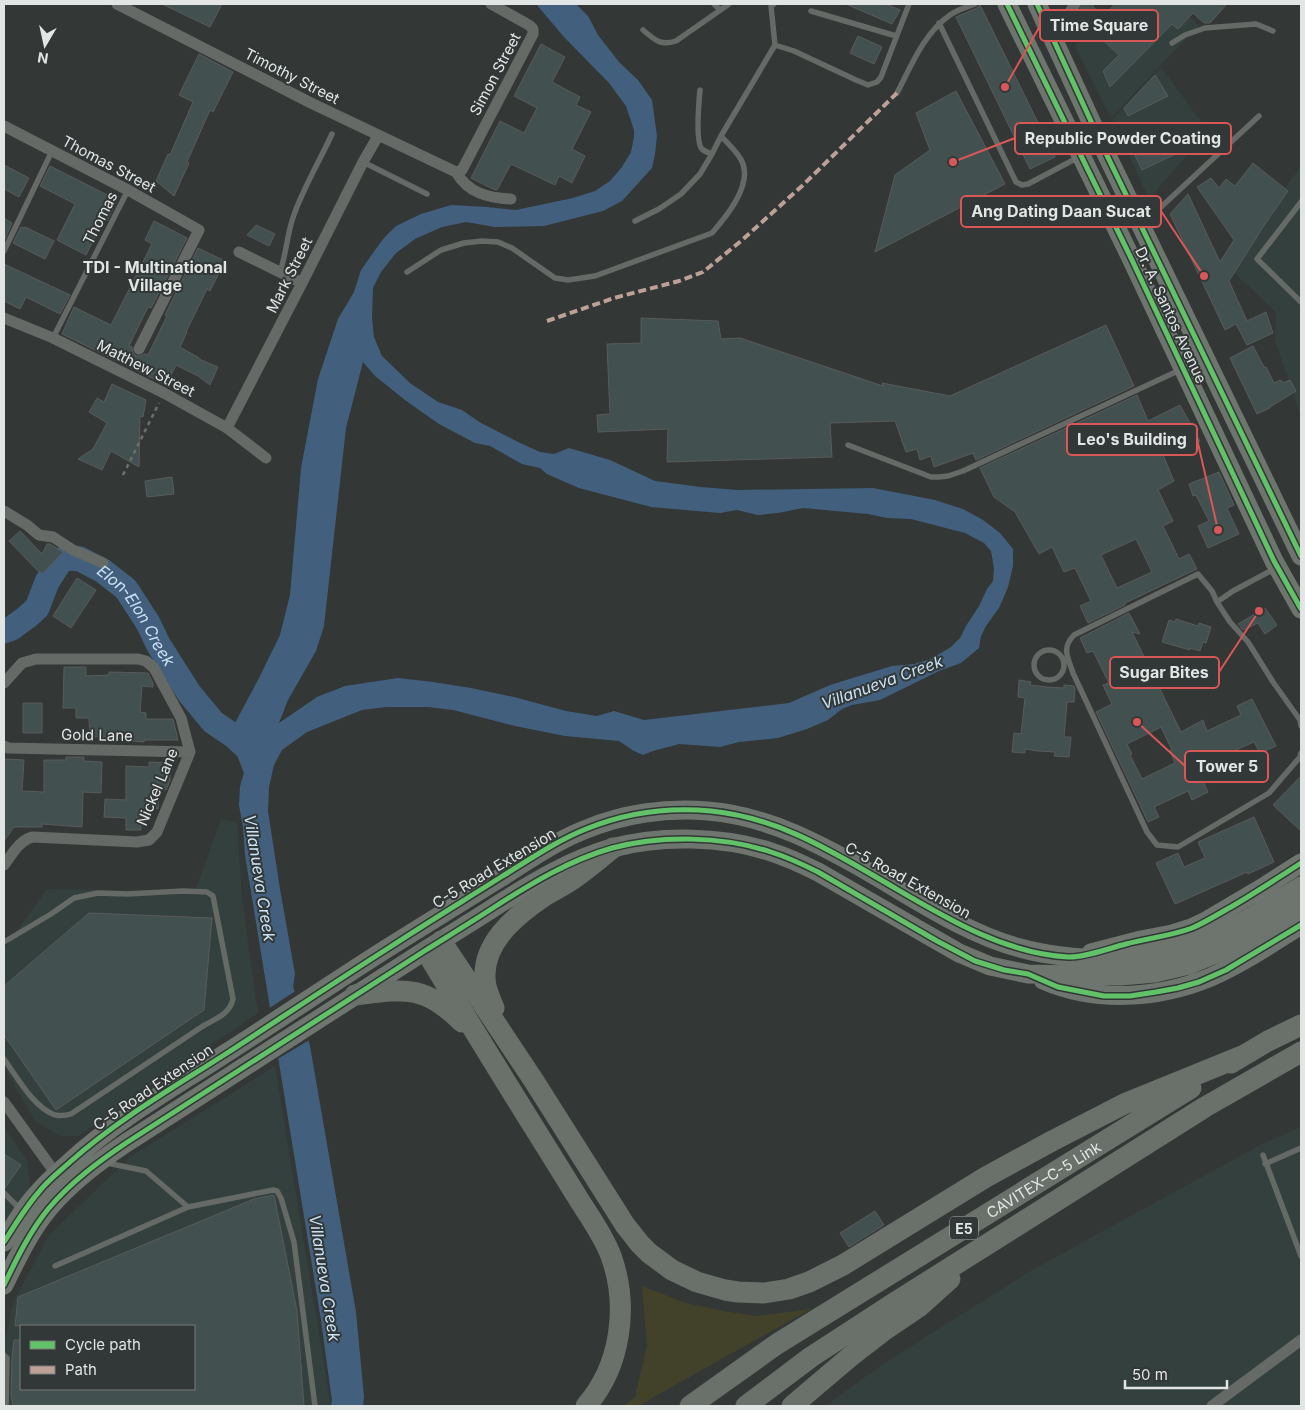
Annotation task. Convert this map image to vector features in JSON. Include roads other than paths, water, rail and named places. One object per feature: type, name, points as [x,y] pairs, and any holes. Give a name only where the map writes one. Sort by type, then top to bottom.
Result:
[{"type":"highway","points":[[508,1043],[486,987],[485,972],[493,946],[504,929],[521,913],[575,878],[613,848]]},
{"type":"highway","points":[[433,946],[478,1039],[594,1223],[611,1256],[616,1272],[620,1300],[618,1340],[616,1352],[606,1375],[586,1406]]},
{"type":"highway","points":[[433,946],[508,1043],[640,1244],[660,1262],[684,1276],[725,1290],[751,1293],[789,1289],[818,1278],[986,1177],[1052,1141],[1124,1104],[1242,1056]]},
{"type":"highway","points":[[355,995],[400,990],[422,994],[435,1000],[454,1014],[478,1039]]},
{"type":"highway","name":"CAVITEX–C-5 Link","points":[[690,1406],[777,1344],[1242,1056],[1301,1025]]},
{"type":"highway","name":"CAVITEX–C-5 Link","points":[[746,1406],[846,1333],[1205,1107],[1301,1052]]},
{"type":"highway","points":[[792,1406],[851,1356],[920,1306],[991,1242]]},
{"type":"main road","name":"Dr. A. Santos Avenue","points":[[1007,4],[1277,567],[1301,609]]},
{"type":"main road","name":"Dr. A. Santos Avenue","points":[[1036,4],[1301,556]]},
{"type":"main road","points":[[1091,176],[1114,168]]},
{"type":"main road","points":[[1180,365],[1203,350]]},
{"type":"main road","name":"C-5 Road Extension","points":[[4,1242],[23,1211],[56,1174],[115,1125],[307,1000],[522,864],[572,835],[605,822],[646,813],[690,810],[730,814],[770,823],[789,830],[844,858],[976,932],[1016,947],[1044,954],[1153,965],[1189,966],[1252,935],[1301,906]]},
{"type":"main road","name":"C-5 Road Extension","points":[[4,1285],[32,1232],[50,1208],[100,1161],[312,1022],[528,886],[548,874],[591,855],[613,848],[653,842],[693,840],[732,843],[769,851],[818,872],[967,957],[990,966],[1028,974],[1121,976],[1153,965],[1182,949],[1199,943],[1246,919],[1301,886]]},
{"type":"main road","points":[[1073,957],[1191,928],[1255,893],[1301,863]]},
{"type":"main road","points":[[1028,974],[1058,987],[1104,996],[1130,996],[1156,992],[1178,988],[1226,970],[1301,925]]},
{"type":"street","name":"Timothy Street","points":[[117,4],[311,103],[456,172]]},
{"type":"street","name":"Simon Street","points":[[456,172],[462,170],[533,34],[533,29],[530,26],[491,4]]},
{"type":"street","points":[[1053,39],[1075,4]]},
{"type":"street","name":"Thomas Street","points":[[4,126],[128,190],[199,230],[139,349]]},
{"type":"street","name":"Mark Street","points":[[226,428],[378,136]]},
{"type":"street","points":[[456,172],[460,179],[473,190],[485,196],[511,199]]},
{"type":"street","points":[[239,252],[302,283]]},
{"type":"street","name":"Matthew Street","points":[[4,318],[53,338],[164,393],[226,428],[266,458]]},
{"type":"street","points":[[4,511],[27,525],[38,535],[53,537],[73,550],[103,563]]},
{"type":"street","name":"Nickel Lane","points":[[4,683],[27,660],[138,659],[146,661],[154,668],[181,718],[190,752],[157,832],[150,840],[137,842],[33,837],[26,839],[20,844],[6,869]]},
{"type":"street","name":"Gold Lane","points":[[4,746],[8,748],[190,752]]},
{"type":"street","points":[[5,1108],[56,1174]]},
{"type":"street","points":[[1212,1406],[1301,1340]]},
{"type":"lane","points":[[714,4],[720,10]]},
{"type":"lane","points":[[643,30],[656,40],[666,44],[676,41],[730,4]]},
{"type":"lane","points":[[635,222],[681,194],[700,174],[775,45],[771,4]]},
{"type":"lane","points":[[775,45],[794,51],[868,85],[877,82],[881,76],[909,4]]},
{"type":"lane","points":[[897,93],[925,42],[939,23],[952,13],[975,4]]},
{"type":"lane","points":[[811,11],[896,36]]},
{"type":"lane","points":[[939,23],[1016,182],[1022,185],[1028,184],[1081,156]]},
{"type":"lane","points":[[1172,43],[1185,35],[1205,28],[1256,24],[1273,30]]},
{"type":"lane","points":[[700,90],[698,114],[699,143],[702,148],[712,154]]},
{"type":"lane","points":[[1140,222],[1162,207],[1259,116]]},
{"type":"lane","points":[[280,272],[295,210],[332,134]]},
{"type":"lane","points":[[407,272],[441,250],[464,243],[490,241],[512,248],[555,278],[568,280],[583,279],[712,233],[735,202],[744,183],[745,172],[743,162],[721,136]]},
{"type":"lane","points":[[4,250],[52,151]]},
{"type":"lane","points":[[363,162],[426,194]]},
{"type":"lane","name":"Thomas","points":[[53,338],[128,190]]},
{"type":"lane","points":[[1301,202],[1257,259],[1301,302]]},
{"type":"lane","points":[[848,445],[931,477],[948,476],[984,462],[1180,365]]},
{"type":"lane","points":[[1217,602],[1277,567]]},
{"type":"lane","points":[[1301,720],[1273,682],[1248,642],[1230,622],[1212,591],[1198,574],[1074,635],[1067,643],[1064,655],[1062,673],[1058,677],[1047,680],[1042,678],[1038,674],[1034,663],[1040,652],[1046,650],[1052,650],[1064,655],[1146,832],[1157,845],[1178,847],[1269,793],[1300,757],[1301,753]]},
{"type":"lane","points":[[1062,673],[1073,673]]},
{"type":"lane","points":[[4,942],[74,898],[98,893],[207,892],[213,896],[233,990],[232,1006],[226,1012],[71,1114],[62,1116],[53,1114],[35,1101],[4,1059]]},
{"type":"lane","points":[[1266,1164],[1301,1148]]},
{"type":"lane","points":[[1262,1155],[1301,1256]]},
{"type":"lane","points":[[100,1161],[146,1171],[188,1207]]},
{"type":"lane","points":[[55,1266],[188,1207],[273,1190],[277,1191],[281,1198],[294,1242],[315,1406]]},
{"type":"lane","points":[[4,1193],[23,1211]]},
{"type":"lane","points":[[4,1355],[7,1358],[6,1406]]},
{"type":"water","name":"Villanueva Creek","points":[[536,4],[576,4],[588,16],[598,35],[619,62],[638,80],[652,100],[657,136],[652,168],[622,201],[603,211],[544,226],[495,227],[466,222],[442,227],[415,239],[396,253],[381,272],[373,288],[372,318],[374,337],[382,356],[410,383],[438,402],[462,410],[481,423],[540,452],[554,454],[569,448],[610,460],[655,481],[701,487],[737,490],[873,488],[935,500],[963,509],[983,520],[1000,533],[1013,549],[1013,566],[1008,587],[999,608],[981,636],[979,648],[961,663],[939,671],[880,700],[852,705],[842,709],[828,720],[778,738],[739,742],[720,747],[679,744],[643,755],[619,741],[565,736],[515,726],[453,710],[428,707],[386,707],[362,710],[307,732],[282,750],[274,765],[269,787],[268,811],[295,974],[293,986],[310,1046],[356,1312],[364,1397],[363,1406],[331,1406],[332,1401],[321,1320],[245,855],[239,805],[240,786],[247,763],[235,723],[280,635],[290,595],[301,468],[318,379],[338,319],[354,292],[361,270],[383,239],[396,226],[421,214],[451,205],[516,210],[573,198],[595,191],[610,181],[622,167],[631,152],[634,130],[626,106],[609,83],[564,37]],"holes":[[[363,362],[375,376],[439,424],[475,443],[490,446],[522,464],[540,468],[547,474],[579,488],[651,507],[720,513],[737,510],[758,515],[803,508],[911,519],[965,533],[984,543],[991,551],[994,569],[993,581],[960,638],[951,647],[931,659],[914,664],[892,666],[830,685],[789,703],[644,720],[614,711],[597,716],[566,711],[471,688],[398,678],[345,686],[317,697],[279,723],[288,700],[316,651],[324,626],[346,428]]]},
{"type":"waterway","name":"Elon-Elon Creek","points":[[4,631],[12,628],[37,608],[47,582],[61,560],[80,559],[103,571],[126,589],[189,693],[213,722],[235,737],[248,749],[255,767]]},
{"type":"place","name":"Time Square","points":[[1005,87]]},
{"type":"place","name":"Republic Powder Coating","points":[[953,162]]},
{"type":"place","name":"Ang Dating Daan Sucat","points":[[1204,276]]},
{"type":"place","name":"Leo's Building","points":[[1218,530]]},
{"type":"place","name":"Sugar Bites","points":[[1259,611]]},
{"type":"place","name":"Tower 5","points":[[1137,722]]},
{"type":"district","name":"TDI - Multinational Village","points":[[155,276]]}]
